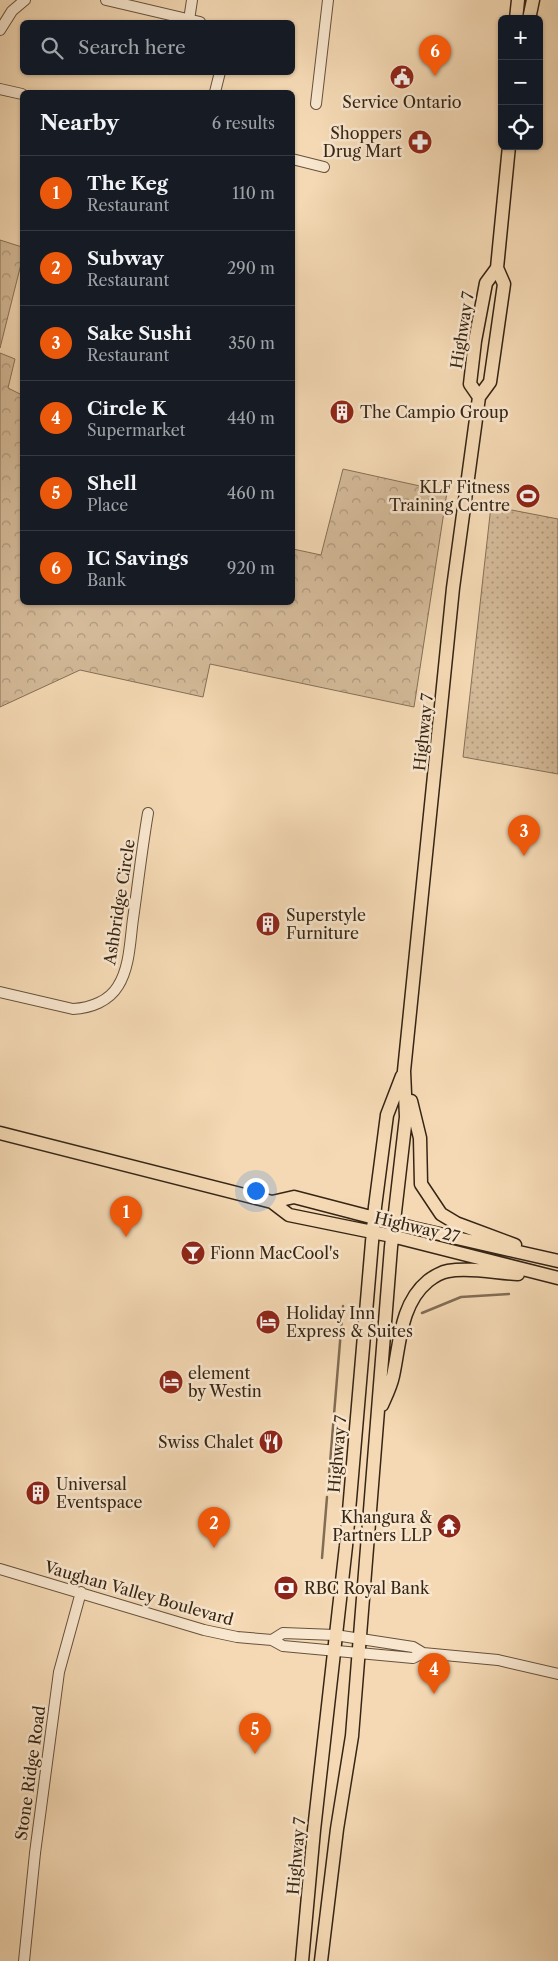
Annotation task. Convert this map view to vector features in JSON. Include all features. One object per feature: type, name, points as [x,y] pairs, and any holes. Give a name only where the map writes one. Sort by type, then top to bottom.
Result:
[{"type":"main road","points":[[516,15],[518,0]]},
{"type":"main road","points":[[530,15],[533,0]]},
{"type":"main road","name":"Highway 7","points":[[321,1961],[337,1829],[352,1736],[392,1236],[406,1117],[404,1071],[454,588],[479,398],[490,382],[504,284],[497,268],[508,150]]},
{"type":"main road","name":"Highway 7","points":[[479,398],[470,384],[486,283],[497,268]]},
{"type":"main road","points":[[404,1071],[420,1138],[421,1184],[441,1214],[456,1224],[555,1260]]},
{"type":"main road","name":"Highway 7","points":[[302,1961],[335,1635],[346,1546],[375,1218],[387,1115],[404,1071]]},
{"type":"main road","name":"Highway 27","points":[[0,1133],[272,1202],[289,1215],[392,1236],[554,1277]]},
{"type":"main road","name":"Highway 27","points":[[272,1202],[294,1197],[394,1223],[555,1260]]},
{"type":"main road","points":[[378,1417],[393,1379],[404,1318],[410,1302],[419,1289],[432,1278],[447,1271],[466,1270],[554,1277]]},
{"type":"street","points":[[0,30],[12,11],[25,0]]},
{"type":"street","points":[[106,0],[191,20]]},
{"type":"street","points":[[192,0],[195,20]]},
{"type":"street","points":[[316,104],[328,0]]},
{"type":"street","points":[[216,90],[219,75]]},
{"type":"street","points":[[0,88],[20,93]]},
{"type":"street","points":[[295,160],[324,166]]},
{"type":"street","name":"Ashbridge Circle","points":[[0,992],[73,1009],[100,1002],[116,989],[128,957],[148,813]]},
{"type":"street","name":"Vaughan Valley Boulevard","points":[[0,1568],[204,1630],[237,1637],[272,1640],[283,1646],[414,1658],[423,1653],[413,1647],[335,1635],[283,1633],[272,1640]]},
{"type":"street","name":"Stone Ridge Road","points":[[24,1961],[35,1853],[59,1672],[81,1592]]},
{"type":"street","points":[[423,1653],[498,1660],[558,1674]]},
{"type":"green space","points":[[0,240],[20,246],[20,268],[0,348]]},
{"type":"green space","points":[[0,353],[15,359],[8,388],[20,394],[20,605],[295,605],[295,549],[321,555],[343,469],[447,492],[414,707],[210,664],[203,697],[80,670],[0,707]]},
{"type":"green space","points":[[491,506],[558,519],[558,774],[463,757]]},
{"type":"waterway","points":[[422,1313],[461,1297],[509,1294]]},
{"type":"waterway","points":[[329,1475],[343,1306]]},
{"type":"waterway","points":[[322,1558],[327,1497]]},
{"type":"place","name":"IC Savings","points":[[435,76]]},
{"type":"place","name":"Service Ontario","points":[[402,77]]},
{"type":"place","name":"Shoppers Drug Mart","points":[[420,142]]},
{"type":"place","name":"The Campio Group","points":[[342,412]]},
{"type":"place","name":"KLF Fitness Training Centre","points":[[528,496]]},
{"type":"place","name":"Sake Sushi","points":[[524,856]]},
{"type":"place","name":"Superstyle Furniture","points":[[268,924]]},
{"type":"place","name":"The Keg","points":[[126,1237]]},
{"type":"place","name":"Fionn MacCool's","points":[[193,1253]]},
{"type":"place","name":"Holiday Inn Express & Suites","points":[[268,1322]]},
{"type":"place","name":"element by Westin","points":[[171,1382]]},
{"type":"place","name":"Swiss Chalet","points":[[271,1442]]},
{"type":"place","name":"Universal Eventspace","points":[[38,1493]]},
{"type":"place","name":"Khangura & Partners LLP","points":[[449,1526]]},
{"type":"place","name":"Subway","points":[[214,1548]]},
{"type":"place","name":"RBC Royal Bank","points":[[286,1588]]},
{"type":"place","name":"Circle K","points":[[434,1694]]},
{"type":"place","name":"Shell","points":[[255,1754]]}]
